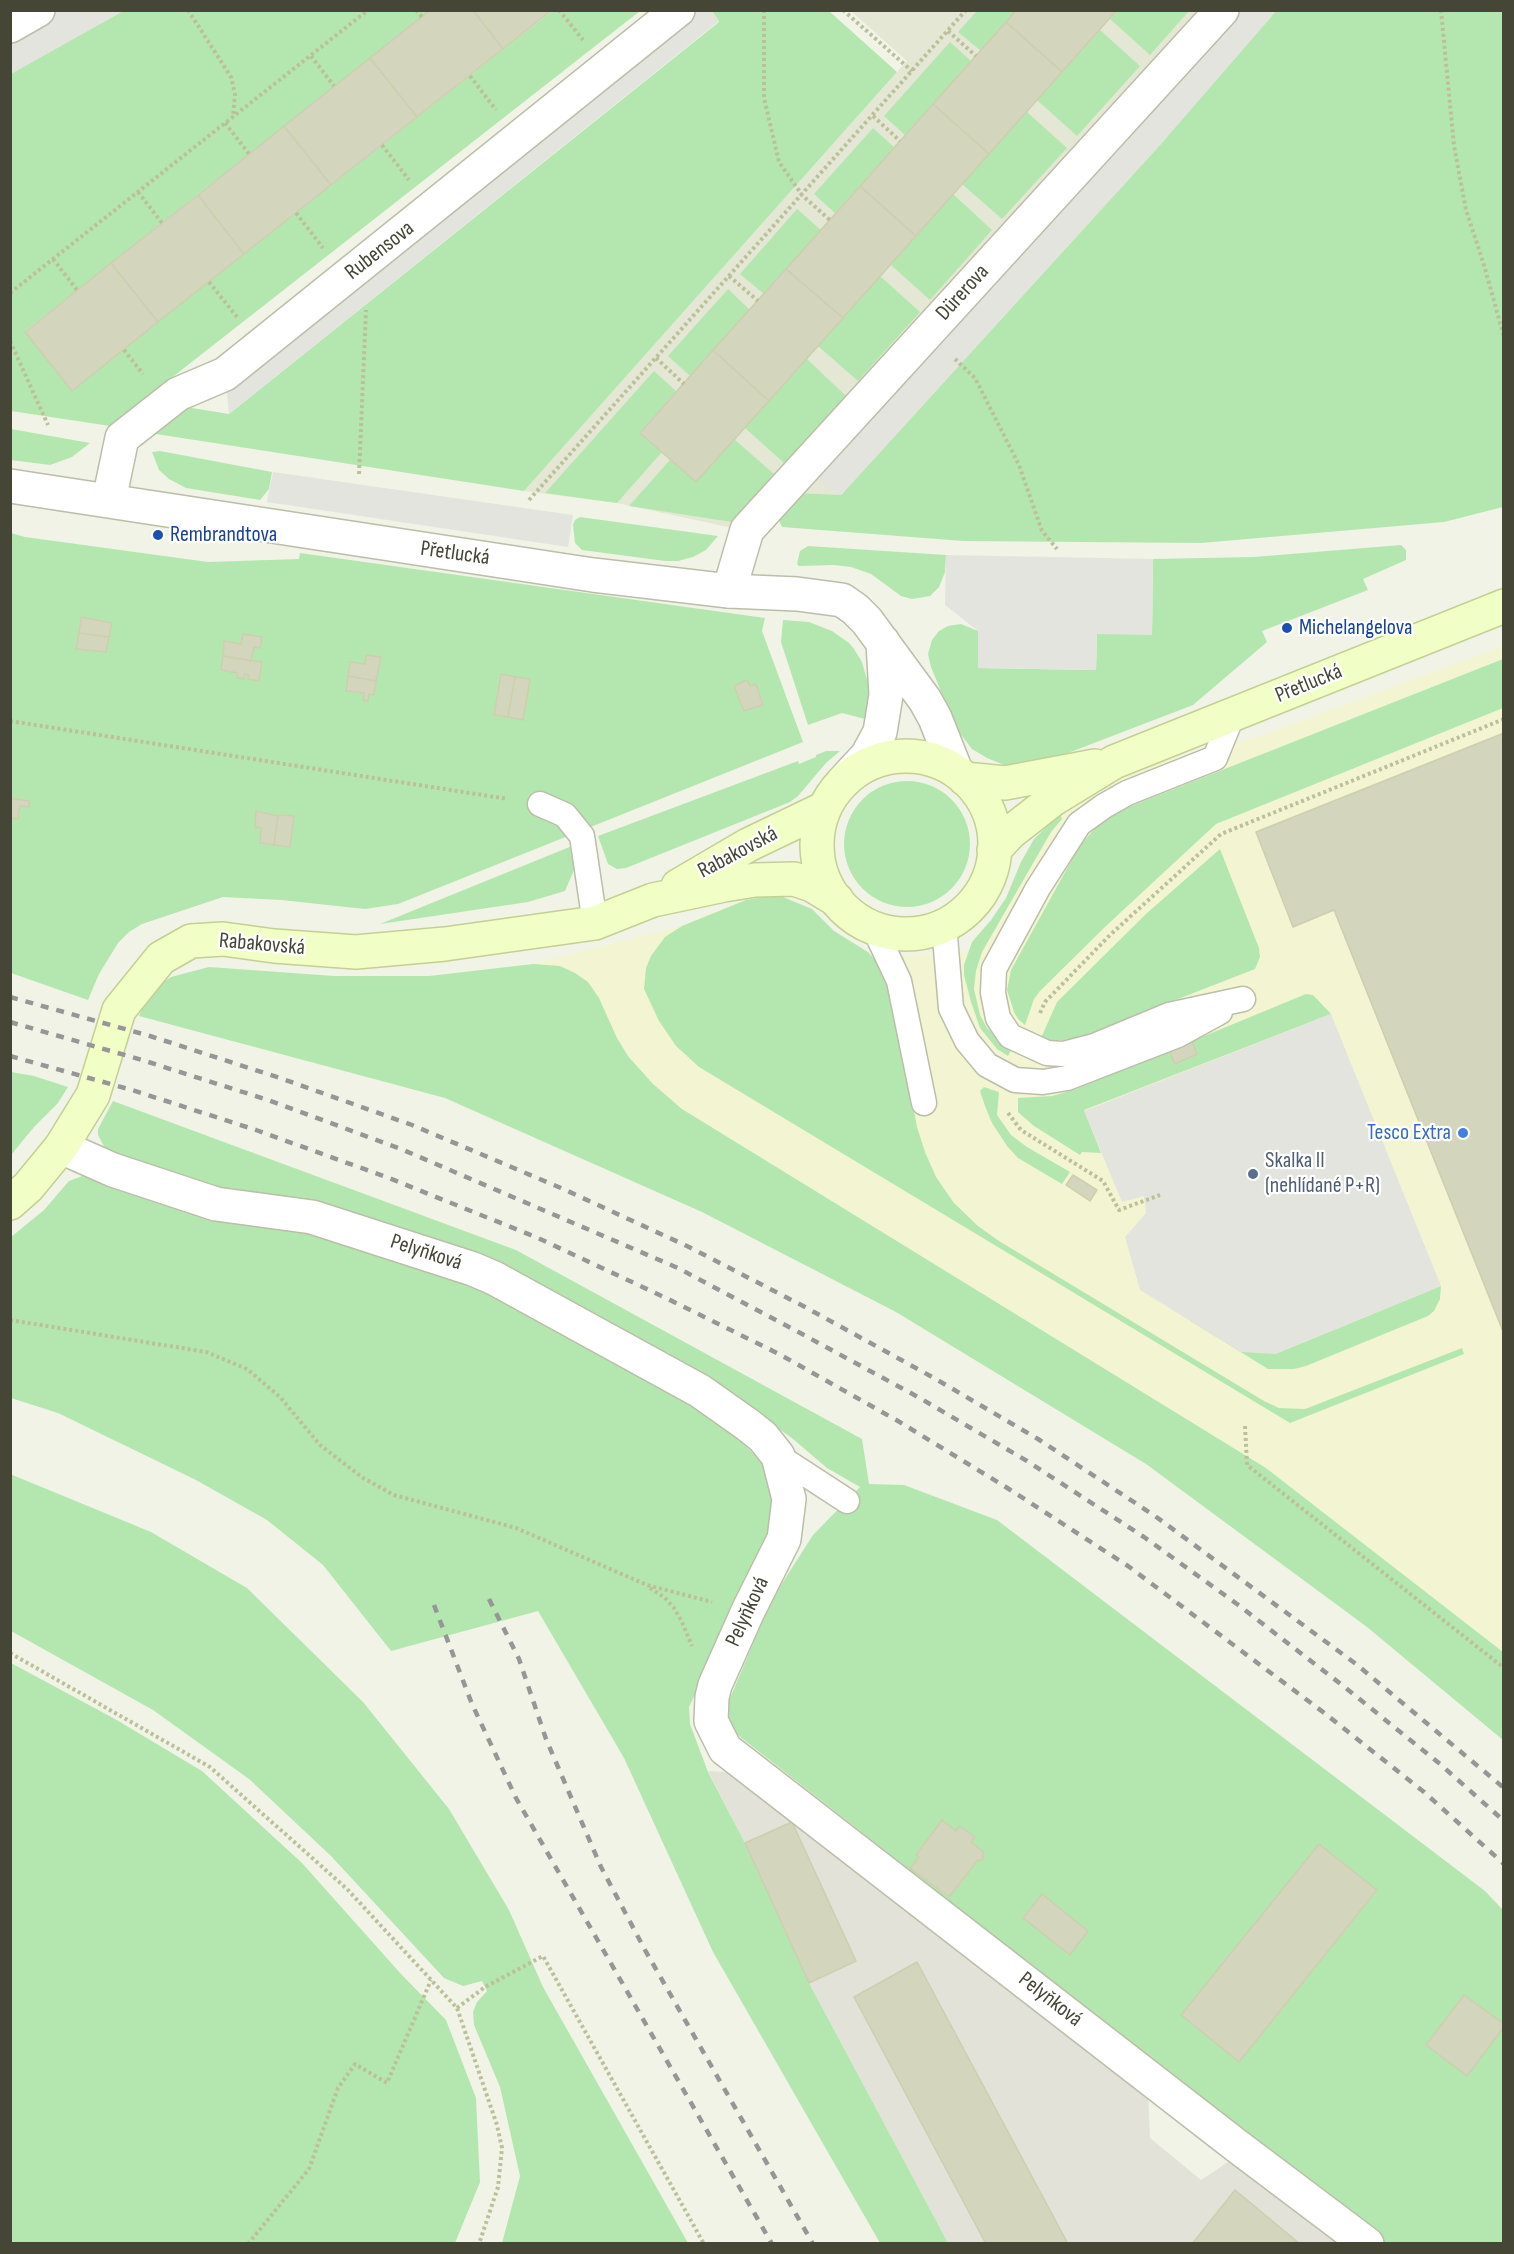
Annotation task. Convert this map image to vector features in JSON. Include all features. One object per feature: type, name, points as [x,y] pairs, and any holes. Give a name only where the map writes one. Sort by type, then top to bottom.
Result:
[{"type":"main road","name":"Přetlucká","points":[[994,850],[1011,832],[1052,800],[1114,762],[1503,606]]},
{"type":"main road","name":"Přetlucká","points":[[901,756],[930,759],[961,775],[974,787],[987,809],[993,829],[994,850],[991,871],[982,890],[965,911],[932,930],[905,933],[874,928],[858,920],[828,888],[818,857],[818,831],[825,808],[843,782],[869,764],[901,756]]},
{"type":"main road","name":"Přetlucká","points":[[961,775],[1005,783],[1114,762]]},
{"type":"main road","name":"Rabakovská","points":[[10,1203],[28,1187],[61,1147],[93,1095],[119,1010],[161,958],[191,941],[223,939],[274,946],[356,952],[445,944],[595,923],[653,900],[748,845],[825,808]]},
{"type":"main road","name":"Rabakovská","points":[[653,900],[755,880],[794,879],[812,885],[837,900]]},
{"type":"street","points":[[10,26],[38,10]]},
{"type":"street","name":"Rubensova","points":[[109,500],[122,438],[178,394],[225,374],[678,10]]},
{"type":"street","name":"Dürerova","points":[[729,591],[747,530],[1222,10]]},
{"type":"street","name":"Přetlucká","points":[[10,486],[582,573],[729,591],[797,594],[842,600],[860,613],[925,700],[961,775]]},
{"type":"street","name":"Přetlucká","points":[[843,782],[867,756],[880,732],[886,695],[883,642]]},
{"type":"street","name":"Pelyňková","points":[[61,1147],[113,1170],[216,1204],[312,1217],[473,1269],[494,1278],[700,1392],[763,1437],[778,1456],[789,1499],[784,1539],[715,1685],[711,1721],[725,1749],[1367,2244]]},
{"type":"lane","points":[[944,925],[951,1008],[967,1041],[987,1065],[1015,1080],[1043,1082],[1067,1078],[1094,1069],[1178,1035],[1243,999],[1169,1015],[1094,1047],[1063,1054],[1047,1053],[1010,1036],[998,1018],[993,993],[994,969],[1038,888],[1079,824],[1127,793],[1215,758],[1233,714]]},
{"type":"lane","points":[[540,804],[565,815],[582,836],[595,923]]},
{"type":"lane","points":[[874,928],[899,981],[924,1103]]},
{"type":"lane","points":[[778,1456],[847,1501]]},
{"type":"path","points":[[188,10],[231,77],[235,94],[233,118]]},
{"type":"path","points":[[10,293],[368,10]]},
{"type":"path","points":[[416,10],[422,18]]},
{"type":"path","points":[[559,10],[569,23]]},
{"type":"path","points":[[764,10],[764,98],[779,162],[802,195],[830,220]]},
{"type":"path","points":[[843,10],[912,71]]},
{"type":"path","points":[[530,500],[966,10]]},
{"type":"path","points":[[1442,10],[1454,146],[1464,199],[1503,337]]},
{"type":"path","points":[[948,31],[976,56]]},
{"type":"path","points":[[311,56],[334,86]]},
{"type":"path","points":[[470,76],[482,92]]},
{"type":"path","points":[[873,116],[900,141]]},
{"type":"path","points":[[225,123],[249,154]]},
{"type":"path","points":[[382,145],[393,160]]},
{"type":"path","points":[[138,192],[162,223]]},
{"type":"path","points":[[296,213],[308,229]]},
{"type":"path","points":[[53,259],[77,290]]},
{"type":"path","points":[[359,474],[367,261]]},
{"type":"path","points":[[729,276],[758,301]]},
{"type":"path","points":[[209,282],[221,297]]},
{"type":"path","points":[[927,333],[975,378],[1019,465],[1041,531],[1057,549]]},
{"type":"path","points":[[10,341],[48,425]]},
{"type":"path","points":[[124,350],[136,366]]},
{"type":"path","points":[[656,358],[684,384]]},
{"type":"path","points":[[1037,1021],[1045,1002],[1110,935],[1221,834],[1503,719]]},
{"type":"path","points":[[10,721],[540,804]]},
{"type":"path","points":[[1006,1104],[1009,1116],[1021,1130],[1103,1181],[1119,1210],[1160,1195]]},
{"type":"path","points":[[10,1320],[206,1352],[247,1368],[280,1397],[320,1445],[363,1478],[394,1496],[516,1528],[648,1586],[748,1611]]},
{"type":"path","points":[[1245,1426],[1247,1465],[1503,1668]]},
{"type":"path","points":[[648,1586],[665,1598],[682,1622],[712,1697]]},
{"type":"path","points":[[10,1653],[210,1767],[347,1889],[456,2008],[497,2125],[502,2148],[498,2187],[479,2244]]},
{"type":"path","points":[[456,2008],[485,1987],[543,1956],[704,2244]]},
{"type":"path","points":[[248,2244],[309,2169],[338,2088],[355,2064],[387,2083],[431,1980]]},
{"type":"shaded area","points":[[38,11],[123,11],[11,74],[10,26]]},
{"type":"shaded area","points":[[678,11],[712,11],[719,21],[229,414],[225,374]]},
{"type":"shaded area","points":[[851,11],[1276,11],[1159,146],[841,495],[800,493],[771,525],[728,527],[617,503],[524,491],[907,61]]},
{"type":"shaded area","points":[[1222,11],[1276,11],[1159,146],[841,495],[803,469]]},
{"type":"shaded area","points":[[273,472],[573,515],[568,547],[267,502]]},
{"type":"shaded area","points":[[946,555],[1153,559],[1152,635],[1097,634],[1096,670],[978,668],[978,631],[945,605]]},
{"type":"shaded area","points":[[1503,646],[1503,1652],[1266,1468],[682,1109],[640,1071],[617,1038],[599,998],[575,973],[560,966],[533,964],[682,926],[713,912],[758,897],[783,897],[804,905],[817,913],[834,931],[873,957],[966,953],[977,934],[991,920],[1006,898],[1021,862],[1042,830],[1060,814],[1108,784],[1140,766],[1261,736]]},
{"type":"shaded area","name":"Skalka II (nehlídané P+R)","points":[[1331,1014],[1441,1286],[1275,1354],[1241,1352],[1140,1290],[1125,1237],[1146,1213],[1144,1196],[1122,1202],[1084,1111]]},
{"type":"shaded area","points":[[708,1771],[728,1772],[745,1779],[1148,2093],[1150,2138],[1201,2180],[1234,2158],[1339,2243],[948,2243],[809,1983],[745,1843]]},
{"type":"green space","points":[[123,11],[430,11],[25,331],[72,390],[552,11],[640,11],[110,426],[11,411],[10,74]]},
{"type":"green space","points":[[712,11],[829,11],[897,72],[524,491],[156,434],[158,428],[186,407],[229,414],[719,22]]},
{"type":"green space","points":[[977,11],[1016,11],[981,51],[958,32]]},
{"type":"green space","points":[[1117,11],[1189,11],[1150,55],[1110,19]]},
{"type":"green space","points":[[1276,11],[1503,11],[1503,507],[1444,522],[1201,543],[963,541],[782,527],[776,514],[799,493],[841,495],[1159,146]]},
{"type":"green space","points":[[1100,30],[1140,66],[1077,136],[1037,100]]},
{"type":"green space","points":[[950,42],[971,61],[905,135],[884,116]]},
{"type":"green space","points":[[1027,112],[1067,148],[1002,219],[962,184]]},
{"type":"green space","points":[[873,128],[894,147],[835,213],[814,194]]},
{"type":"green space","points":[[953,194],[992,230],[930,300],[891,265]]},
{"type":"green space","points":[[797,209],[821,230],[764,294],[740,274]]},
{"type":"green space","points":[[880,276],[920,312],[858,381],[818,346]]},
{"type":"green space","points":[[728,289],[750,310],[690,376],[668,356]]},
{"type":"green space","points":[[807,359],[846,396],[784,463],[745,428]]},
{"type":"green space","points":[[654,371],[676,391],[640,432],[662,452],[617,503],[545,493]]},
{"type":"green space","points":[[11,429],[90,443],[72,457],[50,465],[11,460]]},
{"type":"green space","points":[[734,439],[774,474],[732,522],[629,506],[670,460],[696,482]]},
{"type":"green space","points":[[160,451],[272,472],[269,489],[260,500],[186,488],[169,479],[159,470],[152,452]]},
{"type":"green space","points":[[580,517],[718,536],[706,550],[678,561],[582,550],[575,543],[573,525]]},
{"type":"green space","points":[[11,533],[25,537],[208,562],[299,559],[300,553],[765,618],[762,631],[803,742],[398,904],[365,909],[281,900],[223,897],[142,924],[118,943],[99,974],[88,1000],[11,973]]},
{"type":"green space","points":[[1401,545],[1406,550],[1406,560],[1363,579],[1368,590],[1262,631],[1267,642],[1193,705],[1042,763],[1004,765],[972,749],[956,728],[931,667],[928,654],[932,640],[939,631],[948,626],[961,624],[978,631],[978,668],[1096,670],[1097,634],[1152,634],[1153,559],[1254,557]]},
{"type":"green space","points":[[808,546],[946,555],[945,572],[939,587],[930,596],[912,599],[901,596],[871,574],[851,567],[799,566],[797,564],[800,551]]},
{"type":"green space","points":[[783,620],[809,622],[832,631],[854,649],[862,662],[868,683],[869,697],[865,719],[842,713],[808,725],[781,642]]},
{"type":"green space","points":[[1503,659],[1503,708],[1216,824],[1040,991],[1034,999],[1025,1025],[1018,1019],[1007,990],[1011,970],[1080,845],[1101,822],[1131,806]]},
{"type":"green space","points":[[826,751],[840,751],[790,802],[626,868],[617,869],[608,864],[598,836],[798,761],[799,764]]},
{"type":"green space","points":[[907,781],[931,786],[952,799],[965,820],[970,844],[965,868],[952,889],[931,902],[907,907],[883,902],[862,889],[849,868],[844,844],[849,820],[862,799],[883,786]]},
{"type":"green space","points":[[1060,814],[1062,819],[1051,832],[982,952],[976,971],[974,989],[980,1015],[987,1028],[1011,1050],[1008,1056],[997,1049],[980,1028],[964,975],[964,965],[972,942],[1006,898],[1021,862],[1034,839]]},
{"type":"green space","points":[[572,846],[574,870],[565,891],[528,902],[380,924]]},
{"type":"green space","points":[[1220,849],[1259,948],[1260,957],[1255,969],[1078,1038],[1054,1041],[1041,1038],[1057,1002],[1146,914]]},
{"type":"green space","points":[[770,896],[783,897],[812,909],[834,931],[868,952],[880,965],[893,995],[917,1127],[925,1152],[936,1177],[954,1203],[978,1226],[999,1241],[1279,1408],[1305,1409],[1462,1348],[1464,1354],[1290,1423],[699,1067],[676,1046],[659,1021],[644,989],[646,968],[651,956],[665,937],[682,926],[746,900]]},
{"type":"green space","points":[[533,964],[560,966],[588,982],[599,998],[628,1056],[653,1084],[682,1109],[1266,1468],[1503,1652],[1503,1740],[1367,1627],[1146,1464],[896,1312],[702,1212],[445,1098],[139,1016],[146,1000],[156,987],[171,977],[209,967],[334,976],[429,976]]},
{"type":"green space","points":[[1306,994],[1313,995],[1331,1014],[1084,1110],[1101,1153],[1082,1152],[1080,1155],[1034,1126],[1018,1112],[1018,1098],[1052,1096],[1073,1090],[1169,1051],[1175,1064],[1197,1054],[1192,1041]]},
{"type":"green space","points":[[11,1072],[34,1076],[68,1087],[58,1103],[11,1155]]},
{"type":"green space","points":[[984,1087],[999,1092],[997,1115],[1011,1135],[1070,1172],[1062,1184],[1018,1158],[1007,1146],[992,1123],[985,1106],[980,1091]]},
{"type":"green space","points":[[113,1101],[516,1250],[862,1439],[869,1484],[904,1485],[997,1520],[1485,1891],[1503,1910],[1503,2024],[1464,1995],[1426,2045],[1503,2027],[1503,2243],[1386,2243],[730,1729],[725,1710],[772,1599],[813,1535],[860,1487],[827,1468],[759,1414],[501,1268],[218,1196],[107,1152],[98,1135],[98,1129]],"holes":[[[942,1821],[956,1831],[959,1826],[974,1838],[971,1842],[983,1857],[948,1897],[911,1868],[919,1857],[916,1854]],[[1319,1845],[1377,1891],[1238,2061],[1182,2015]],[[1042,1894],[1088,1931],[1069,1954],[1023,1917]]]},
{"type":"green space","points":[[85,1175],[307,1228],[479,1281],[697,1400],[733,1431],[764,1466],[776,1508],[767,1544],[689,1707],[690,1724],[708,1772],[745,1843],[809,1983],[948,2243],[880,2243],[713,1952],[624,1758],[538,1611],[391,1651],[323,1565],[267,1520],[196,1480],[58,1413],[11,1398],[11,1237],[44,1210],[69,1181]]},
{"type":"green space","points":[[1441,1286],[1440,1299],[1434,1311],[1428,1316],[1294,1369],[1268,1369],[1189,1320],[1275,1354]]},
{"type":"green space","points":[[10,1474],[151,1532],[247,1588],[363,1702],[449,1809],[509,1910],[543,1987],[688,2243],[502,2243],[520,2176],[500,2087],[474,2025],[473,2012],[477,2002],[487,1991],[482,1981],[463,1986],[444,1978],[331,1856],[249,1779],[153,1710],[11,1631]]},
{"type":"green space","points":[[11,1663],[115,1719],[202,1771],[302,1863],[401,1974],[446,2020],[476,2098],[480,2182],[455,2243],[11,2243]]},
{"type":"building","points":[[430,10],[473,10],[503,49],[417,117],[370,58]]},
{"type":"building","points":[[473,10],[552,10],[503,49]]},
{"type":"building","points":[[1016,10],[1117,10],[1062,72],[1006,22]]},
{"type":"building","points":[[1006,22],[1062,72],[989,154],[933,104]]},
{"type":"building","points":[[370,58],[417,117],[331,185],[284,126]]},
{"type":"building","points":[[933,104],[989,154],[916,236],[860,186]]},
{"type":"building","points":[[284,126],[331,185],[244,254],[198,195]]},
{"type":"building","points":[[860,186],[916,236],[843,318],[786,269]]},
{"type":"building","points":[[198,195],[244,254],[158,322],[111,263]]},
{"type":"building","points":[[111,263],[158,322],[72,391],[25,332]]},
{"type":"building","points":[[786,269],[843,318],[769,401],[713,350]]},
{"type":"building","points":[[713,350],[769,401],[696,482],[640,433]]},
{"type":"building","points":[[81,617],[112,623],[109,637],[79,633]]},
{"type":"building","points":[[79,633],[109,637],[106,652],[76,649]]},
{"type":"building","points":[[243,634],[262,637],[260,648],[254,647],[251,661],[223,656],[224,641],[241,644]]},
{"type":"building","points":[[366,655],[381,657],[376,681],[348,676],[350,662],[365,664]]},
{"type":"building","points":[[223,656],[262,662],[259,681],[248,679],[249,675],[244,674],[244,679],[237,678],[237,673],[221,670]]},
{"type":"building","points":[[501,674],[515,677],[508,717],[494,715]]},
{"type":"building","points":[[348,676],[376,681],[374,695],[369,694],[368,701],[363,700],[364,693],[346,691]]},
{"type":"building","points":[[515,677],[530,679],[523,720],[508,717]]},
{"type":"building","points":[[747,680],[750,686],[756,684],[763,705],[744,711],[734,686]]},
{"type":"building","name":"Tesco Extra","points":[[1504,733],[1504,1334],[1334,910],[1293,927],[1256,832]]},
{"type":"building","points":[[10,798],[29,801],[29,807],[20,806],[18,819],[10,818]]},
{"type":"building","points":[[256,811],[278,816],[274,845],[260,843],[261,828],[255,827]]},
{"type":"building","points":[[278,816],[294,816],[290,847],[274,845]]},
{"type":"building","points":[[1192,1041],[1197,1054],[1175,1064],[1169,1051]]},
{"type":"building","points":[[1073,1175],[1097,1190],[1090,1201],[1066,1185]]},
{"type":"building","points":[[942,1820],[956,1831],[959,1826],[975,1837],[971,1842],[984,1852],[982,1856],[984,1857],[978,1860],[949,1897],[910,1868],[919,1857],[916,1855]]},
{"type":"building","points":[[792,1822],[856,1961],[809,1983],[745,1843]]},
{"type":"building","points":[[1319,1844],[1377,1890],[1239,2062],[1181,2015]]},
{"type":"building","points":[[1042,1894],[1088,1931],[1070,1955],[1023,1918]]},
{"type":"building","points":[[917,1962],[1067,2242],[1064,2244],[986,2244],[854,1997]]},
{"type":"building","points":[[1464,1995],[1504,2024],[1467,2076],[1426,2045]]},
{"type":"building","points":[[1235,2190],[1300,2244],[1192,2244]]},
{"type":"railway","points":[[10,997],[150,1036],[280,1078],[412,1125],[561,1188],[689,1247],[805,1307],[934,1378],[1038,1439],[1155,1516],[1356,1664],[1504,1788]]},
{"type":"railway","points":[[10,1022],[142,1060],[268,1100],[401,1149],[678,1268],[791,1328],[918,1397],[1027,1461],[1144,1537],[1237,1604],[1342,1685],[1440,1764],[1504,1821]]},
{"type":"railway","points":[[10,1056],[132,1090],[256,1130],[389,1178],[538,1238],[779,1354],[898,1421],[1128,1566],[1323,1712],[1424,1792],[1504,1864]]},
{"type":"railway","points":[[489,1599],[519,1659],[546,1739],[601,1867],[645,1950],[813,2244]]},
{"type":"railway","points":[[434,1605],[472,1704],[516,1798],[772,2244]]},
{"type":"place","name":"Rembrandtova","points":[[158,535]]},
{"type":"place","name":"Michelangelova","points":[[1287,628]]},
{"type":"place","name":"Tesco Extra","points":[[1463,1133]]},
{"type":"place","name":"Skalka II (nehlídané P+R)","points":[[1253,1174]]}]
